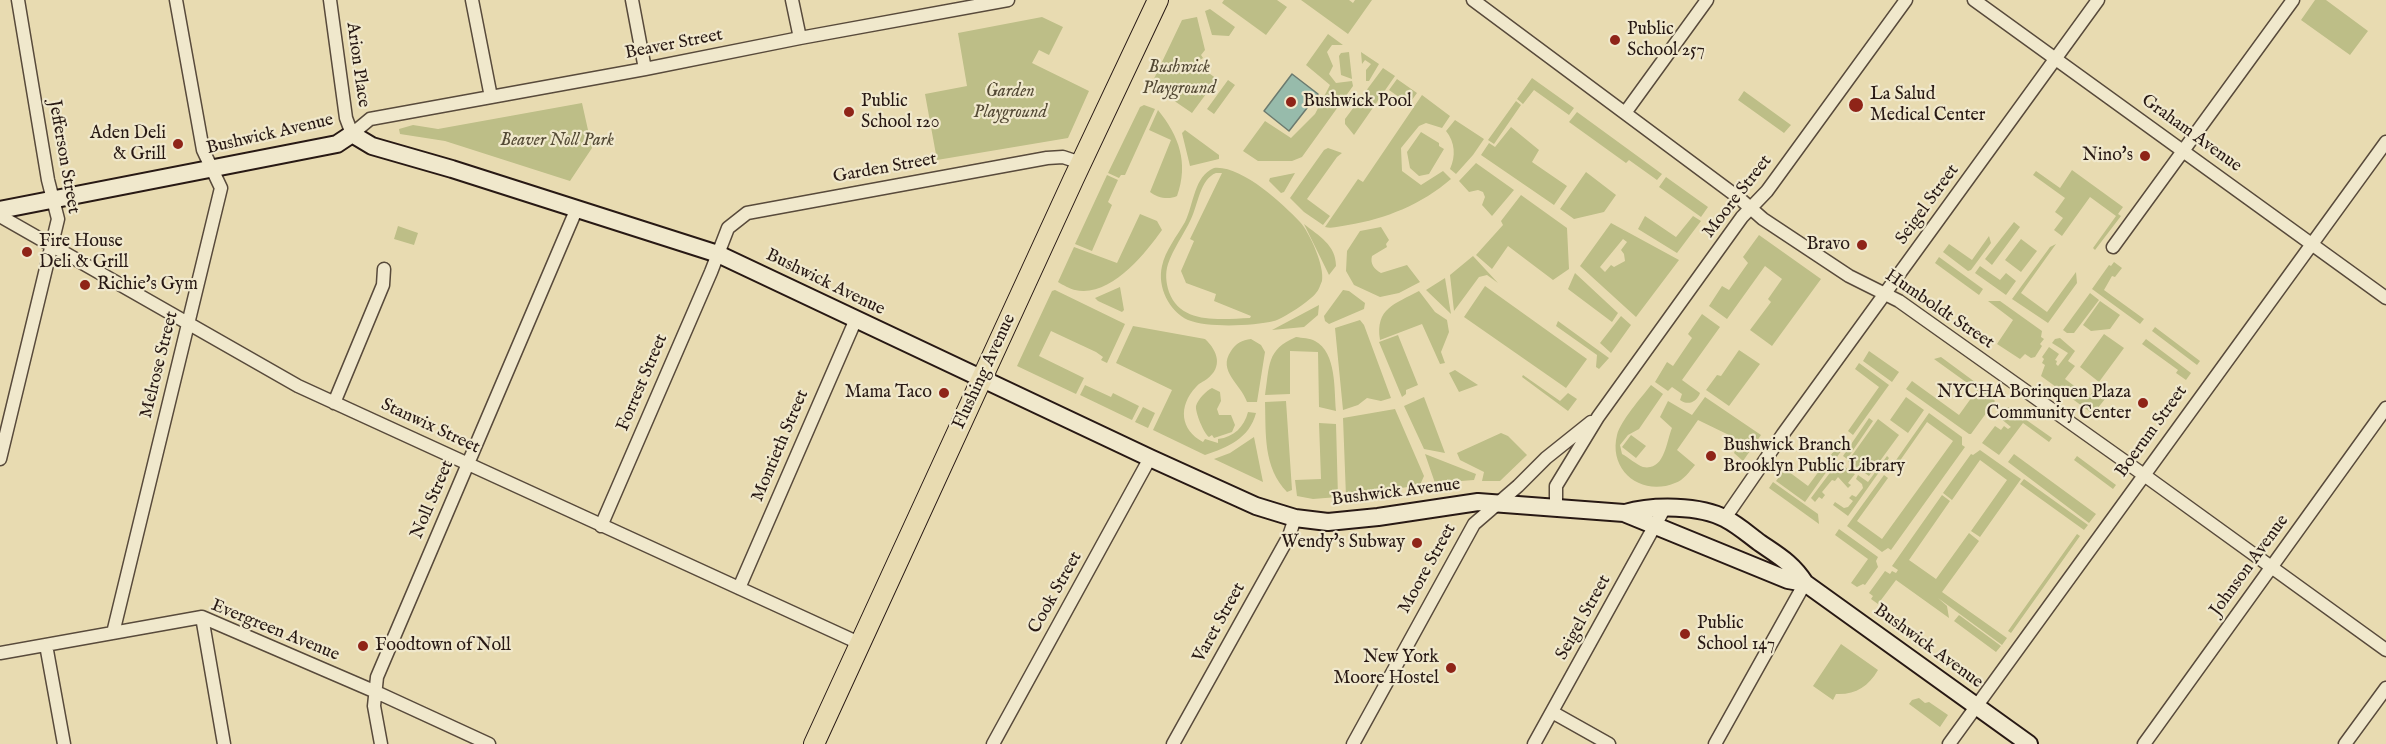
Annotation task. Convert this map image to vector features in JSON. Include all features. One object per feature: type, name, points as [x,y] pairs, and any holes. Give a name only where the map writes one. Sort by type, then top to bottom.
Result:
[{"type":"main road","name":"Flushing Avenue","points":[[814,744],[1158,0]]},
{"type":"main road","name":"Bushwick Avenue","points":[[0,210],[337,144],[352,134],[372,146],[577,208],[718,254],[1256,506],[1295,518],[1328,522],[1478,502],[1624,513],[1788,580],[1805,583]]},
{"type":"main road","name":"Bushwick Avenue","points":[[1624,513],[1636,509],[1680,508],[1702,511],[1725,518],[1794,566],[1805,583],[2029,744]]},
{"type":"street","name":"Jefferson Street","points":[[0,459],[58,219],[48,180],[18,0]]},
{"type":"street","name":"Melrose Street","points":[[113,633],[221,188],[203,150],[176,0]]},
{"type":"street","name":"Arion Place","points":[[330,0],[346,118],[352,134]]},
{"type":"street","points":[[472,0],[491,97]]},
{"type":"street","points":[[632,0],[645,69]]},
{"type":"street","points":[[792,0],[800,38]]},
{"type":"street","name":"Beaver Street","points":[[352,134],[370,119],[645,69],[955,5],[1008,0]]},
{"type":"street","name":"Humboldt Street","points":[[1473,0],[1750,208],[1849,276],[1886,294],[2144,475],[2386,650]]},
{"type":"street","points":[[1625,113],[1707,0]]},
{"type":"street","name":"Moore Street","points":[[1556,508],[1556,486],[1598,417],[1750,208],[1767,191],[1906,0]]},
{"type":"street","name":"Graham Avenue","points":[[1974,0],[2386,298]]},
{"type":"street","name":"Seigel Street","points":[[1725,518],[1783,434],[2098,0]]},
{"type":"street","points":[[2113,247],[2293,0]]},
{"type":"street","name":"Boerum Street","points":[[1949,744],[2386,142]]},
{"type":"street","name":"Garden Street","points":[[718,254],[728,228],[747,213],[1047,158],[1063,158],[1081,163]]},
{"type":"street","name":"Noll Street","points":[[381,744],[374,706],[377,677],[577,208]]},
{"type":"street","name":"Stanwix Street","points":[[0,216],[298,386],[859,643]]},
{"type":"street","name":"Forrest Street","points":[[601,526],[718,254]]},
{"type":"street","points":[[334,403],[383,285],[384,269]]},
{"type":"street","name":"Montieth Street","points":[[740,588],[856,319]]},
{"type":"street","name":"Johnson Avenue","points":[[2144,744],[2386,408]]},
{"type":"street","name":"Moore Street","points":[[1353,744],[1474,524],[1546,458],[1598,417]]},
{"type":"street","name":"Cook Street","points":[[993,744],[1150,458]]},
{"type":"street","name":"Seigel Street","points":[[1534,744],[1664,509]]},
{"type":"street","name":"Varet Street","points":[[1173,744],[1289,536],[1295,518]]},
{"type":"street","points":[[1715,744],[1805,583]]},
{"type":"street","points":[[202,617],[224,744]]},
{"type":"street","name":"Evergreen Avenue","points":[[0,653],[202,617],[376,692],[489,744]]},
{"type":"street","points":[[46,645],[64,744]]},
{"type":"street","points":[[2345,744],[2386,688]]},
{"type":"street","points":[[1552,712],[1609,744]]},
{"type":"green space","points":[[1224,0],[1277,0],[1287,7],[1266,35],[1222,3]]},
{"type":"green space","points":[[1301,0],[1349,0],[1353,3],[1355,0],[1372,0],[1348,34]]},
{"type":"green space","points":[[2315,0],[2326,0],[2368,31],[2350,55],[2301,20]]},
{"type":"green space","points":[[1210,9],[1235,27],[1229,36],[1212,35],[1205,11]]},
{"type":"green space","name":"Garden Playground","points":[[1042,17],[1063,27],[1049,55],[1039,50],[1032,63],[1089,91],[1068,138],[937,160],[925,94],[967,86],[958,33]]},
{"type":"green space","name":"Bushwick Playground","points":[[1197,17],[1205,50],[1201,55],[1203,58],[1195,63],[1217,79],[1192,113],[1151,85],[1182,20]]},
{"type":"green space","points":[[1328,34],[1343,45],[1332,45],[1327,52],[1333,66],[1329,74],[1336,83],[1352,81],[1353,86],[1302,157],[1292,161],[1258,161],[1243,151],[1265,121],[1291,138],[1315,114],[1330,85],[1306,65]]},
{"type":"green space","points":[[1349,52],[1352,79],[1341,75],[1339,56],[1341,53]]},
{"type":"green space","points":[[1361,52],[1379,64],[1369,81],[1366,81],[1366,70],[1371,64],[1365,60],[1362,64]]},
{"type":"green space","points":[[1383,68],[1395,76],[1354,135],[1345,124],[1345,119]]},
{"type":"green space","points":[[1532,78],[1574,108],[1569,115],[1534,90],[1523,104],[1517,99]]},
{"type":"green space","points":[[1397,79],[1417,93],[1409,104],[1389,90]]},
{"type":"green space","points":[[1228,80],[1235,85],[1214,114],[1207,109]]},
{"type":"green space","points":[[1744,91],[1791,125],[1784,133],[1738,100]]},
{"type":"green space","points":[[1422,95],[1450,116],[1442,128],[1426,123],[1419,126],[1401,148],[1402,171],[1421,185],[1443,171],[1451,179],[1416,203],[1390,214],[1334,228],[1325,227],[1358,179],[1363,182]]},
{"type":"green space","points":[[1516,101],[1521,105],[1494,144],[1488,140]]},
{"type":"green space","name":"Beaver Noll Park","points":[[582,103],[592,148],[570,181],[445,141],[400,134],[399,129],[413,125],[438,129]]},
{"type":"green space","points":[[1144,105],[1155,109],[1125,175],[1119,178],[1108,173],[1140,107]]},
{"type":"green space","points":[[1158,110],[1172,130],[1182,161],[1177,196],[1170,198],[1160,197],[1150,192],[1171,140],[1149,130]]},
{"type":"green space","points":[[1577,112],[1662,174],[1657,180],[1629,160],[1626,163],[1569,122]]},
{"type":"green space","points":[[1455,120],[1484,139],[1456,174],[1450,169],[1454,149],[1446,131]]},
{"type":"green space","points":[[1511,127],[1539,150],[1532,162],[1567,186],[1554,205],[1481,155],[1489,143],[1495,147]]},
{"type":"green space","points":[[1185,130],[1219,155],[1219,159],[1190,166],[1182,133]]},
{"type":"green space","points":[[1421,132],[1439,143],[1439,146],[1444,149],[1429,174],[1419,176],[1410,168],[1407,152]]},
{"type":"green space","points":[[1328,148],[1342,153],[1307,199],[1330,216],[1323,225],[1304,212],[1290,198],[1324,150]]},
{"type":"green space","points":[[1476,163],[1514,190],[1492,216],[1482,205],[1485,197],[1483,192],[1478,190],[1469,192],[1459,181]]},
{"type":"green space","points":[[1214,168],[1225,169],[1248,179],[1283,205],[1308,234],[1319,259],[1322,281],[1313,296],[1284,317],[1274,321],[1243,325],[1197,323],[1181,316],[1166,298],[1161,282],[1164,260],[1168,249],[1185,222],[1198,184],[1207,172]],"holes":[[[1222,173],[1190,239],[1194,241],[1181,271],[1186,283],[1216,294],[1214,301],[1251,316],[1250,318],[1215,319],[1192,315],[1175,303],[1167,285],[1168,264],[1191,219],[1203,186],[1211,176]]]},
{"type":"green space","points":[[2072,170],[2123,207],[2118,214],[2121,216],[2095,250],[2093,248],[2116,216],[2090,197],[2062,236],[2054,230],[2063,218],[2055,212],[2065,198],[2033,175],[2036,171],[2060,188]]},
{"type":"green space","points":[[1586,172],[1616,195],[1604,212],[1574,219],[1560,209]]},
{"type":"green space","points":[[1295,173],[1284,192],[1281,193],[1269,181],[1270,178]]},
{"type":"green space","points":[[1107,175],[1118,180],[1108,202],[1112,205],[1092,251],[1075,244]]},
{"type":"green space","points":[[1666,177],[1708,207],[1701,217],[1659,187]]},
{"type":"green space","points":[[1521,195],[1567,228],[1569,269],[1553,280],[1508,246],[1492,269],[1476,255],[1503,225],[1501,221]]},
{"type":"green space","points":[[1140,214],[1157,221],[1162,230],[1146,251],[1125,272],[1113,281],[1088,291],[1066,287],[1058,282],[1074,247],[1117,263]]},
{"type":"green space","points":[[1645,216],[1676,237],[1693,216],[1701,221],[1677,253],[1638,229]]},
{"type":"green space","points":[[2014,222],[2020,227],[1992,265],[1985,259]]},
{"type":"green space","points":[[1611,223],[1679,260],[1636,317],[1580,266]],"holes":[[[1623,239],[1627,242],[1621,250],[1625,261],[1614,267],[1611,265],[1605,272],[1600,267]]]},
{"type":"green space","points":[[1304,224],[1321,237],[1333,252],[1336,266],[1329,275]]},
{"type":"green space","points":[[398,226],[418,233],[414,245],[394,239]]},
{"type":"green space","points":[[1381,227],[1389,240],[1387,247],[1372,256],[1373,266],[1381,273],[1407,265],[1420,282],[1399,293],[1380,297],[1354,285],[1346,271],[1347,251],[1360,231]]},
{"type":"green space","points":[[1759,235],[1821,279],[1772,346],[1750,330],[1771,302],[1768,299],[1782,279],[1765,266],[1727,319],[1709,306],[1722,286],[1729,290],[1748,263],[1743,257]]},
{"type":"green space","points":[[1989,236],[1991,243],[1971,270],[1968,271],[1943,252],[1949,244],[1972,260]]},
{"type":"green space","points":[[2021,239],[2037,251],[2021,272],[2005,260]]},
{"type":"green space","points":[[2056,244],[2021,293],[2047,312],[2076,272],[2077,283],[2048,323],[2012,299],[2050,247]]},
{"type":"green space","points":[[1473,256],[1498,283],[1487,275],[1479,277],[1454,311],[1450,275]]},
{"type":"green space","points":[[1939,257],[1983,289],[1979,295],[1935,263]]},
{"type":"green space","points":[[2114,262],[2122,268],[2115,277],[2112,276],[2104,290],[2144,319],[2140,324],[2092,289],[2109,265],[2111,266]]},
{"type":"green space","points":[[1980,266],[2000,280],[2006,273],[2016,281],[2006,295],[1975,273]]},
{"type":"green space","points":[[1575,273],[1618,313],[1612,322],[1568,289]]},
{"type":"green space","points":[[1445,278],[1451,314],[1426,290]]},
{"type":"green space","points":[[1485,286],[1587,359],[1566,388],[1464,317]]},
{"type":"green space","points":[[1120,287],[1124,310],[1122,312],[1095,298]]},
{"type":"green space","points":[[1055,290],[1125,324],[1107,363],[1101,360],[1103,357],[1096,352],[1051,331],[1039,356],[1084,378],[1076,394],[1017,366],[1052,291]]},
{"type":"green space","points":[[1343,290],[1349,291],[1365,303],[1364,309],[1329,324],[1325,321],[1324,316]]},
{"type":"green space","points":[[1419,291],[1435,312],[1447,320],[1449,332],[1441,352],[1445,363],[1440,364],[1422,324],[1380,340],[1379,329],[1384,314],[1395,304]]},
{"type":"green space","points":[[2090,293],[2099,300],[2074,333],[2067,333],[2063,330]]},
{"type":"green space","points":[[1988,301],[2000,301],[2042,331],[2041,337],[2044,339],[2035,357],[2031,358],[2025,354],[2020,359],[1997,344],[2013,320]]},
{"type":"green space","points":[[2100,301],[2120,315],[2110,329],[2091,331],[2083,325]]},
{"type":"green space","points":[[1319,305],[1318,315],[1304,327],[1272,330]]},
{"type":"green space","points":[[1702,314],[1720,327],[1682,380],[1700,393],[1694,401],[1686,403],[1680,400],[1682,394],[1672,387],[1668,391],[1655,382],[1667,362],[1673,366],[1692,338],[1688,334]]},
{"type":"green space","points":[[1621,316],[1631,325],[1611,353],[1600,343]]},
{"type":"green space","points":[[1360,320],[1364,325],[1391,398],[1381,401],[1367,398],[1358,405],[1343,410],[1335,328]]},
{"type":"green space","points":[[1558,321],[1609,358],[1599,369],[1596,367],[1597,355],[1556,326]]},
{"type":"green space","points":[[1133,326],[1205,339],[1216,354],[1217,364],[1212,374],[1190,394],[1184,410],[1186,424],[1195,437],[1203,442],[1205,439],[1218,443],[1218,439],[1238,430],[1248,412],[1256,413],[1253,422],[1243,436],[1222,449],[1205,455],[1153,430],[1172,390],[1116,363]]},
{"type":"green space","points":[[2155,327],[2200,361],[2197,365],[2152,331]]},
{"type":"green space","points":[[2104,334],[2124,348],[2099,382],[2080,367]]},
{"type":"green space","points":[[1398,335],[1418,385],[1406,390],[1406,394],[1402,397],[1379,342]]},
{"type":"green space","points":[[1296,337],[1315,341],[1327,354],[1333,373],[1336,411],[1319,407],[1318,352],[1290,351],[1290,394],[1265,395],[1269,367],[1274,353],[1279,347]]},
{"type":"green space","points":[[2060,338],[2075,351],[2068,361],[2075,366],[2065,379],[2089,397],[2093,391],[2105,399],[2093,414],[2041,376],[2045,365],[2042,363],[2044,359],[2042,357],[2049,347],[2059,354],[2055,360],[2058,366],[2068,353],[2052,343],[2055,339]]},
{"type":"green space","points":[[1251,339],[1261,345],[1265,352],[1257,402],[1247,402],[1228,371],[1227,365],[1227,358],[1235,346]]},
{"type":"green space","points":[[2146,339],[2191,373],[2186,380],[2176,373],[2178,370],[2142,344]]},
{"type":"green space","points":[[1739,350],[1760,364],[1729,406],[1706,390],[1717,375],[1721,376]]},
{"type":"green space","points":[[1869,351],[1899,372],[1892,382],[1863,361]]},
{"type":"green space","points":[[1941,357],[1994,396],[1995,401],[1971,434],[1906,389],[1912,381],[1959,415],[1977,390],[1934,359]]},
{"type":"green space","points":[[1859,363],[1889,385],[1853,435],[1848,431],[1879,387],[1855,369]]},
{"type":"green space","points":[[1455,370],[1478,385],[1459,392],[1449,373]]},
{"type":"green space","points":[[1523,375],[1560,401],[1568,393],[1577,399],[1568,411],[1522,377]]},
{"type":"green space","points":[[1085,385],[1111,397],[1113,393],[1139,406],[1132,420],[1080,395]]},
{"type":"green space","points":[[1651,385],[1663,394],[1639,429],[1628,435],[1620,445],[1622,454],[1643,467],[1656,465],[1664,454],[1672,428],[1660,417],[1668,401],[1692,415],[1705,397],[1761,435],[1743,461],[1734,453],[1736,449],[1729,444],[1731,436],[1698,420],[1677,450],[1695,465],[1686,476],[1678,482],[1663,486],[1640,483],[1630,478],[1618,460],[1617,435],[1627,416]]},
{"type":"green space","points":[[1212,388],[1220,392],[1221,401],[1217,409],[1219,415],[1231,415],[1235,425],[1232,432],[1214,438],[1212,435],[1209,437],[1205,432],[1196,409],[1200,398]]},
{"type":"green space","points":[[1424,397],[1445,453],[1424,449],[1404,406]]},
{"type":"green space","points":[[1906,397],[1924,410],[1908,433],[1890,420]]},
{"type":"green space","points":[[1286,401],[1292,490],[1287,492],[1274,472],[1267,450],[1265,402]]},
{"type":"green space","points":[[1143,407],[1155,413],[1148,428],[1135,422]]},
{"type":"green space","points":[[2008,407],[2052,438],[2049,442],[2023,423],[1999,455],[1982,443],[1995,426],[2001,430],[2004,426],[2008,429],[2011,427],[2000,418]]},
{"type":"green space","points":[[1395,409],[1424,476],[1420,485],[1346,497],[1343,418]]},
{"type":"green space","points":[[1929,413],[1962,437],[1962,445],[1965,447],[1891,550],[1888,548],[1882,552],[1847,526],[1884,475],[1888,478],[1857,521],[1882,539],[1953,441],[1927,422],[1897,465],[1894,463]]},
{"type":"green space","points":[[1869,418],[1873,421],[1847,459],[1843,456]]},
{"type":"green space","points":[[1878,419],[1899,435],[1869,476],[1848,461]]},
{"type":"green space","points":[[1319,423],[1336,424],[1338,497],[1313,499],[1297,496],[1295,480],[1321,479]]},
{"type":"green space","points":[[1501,433],[1508,436],[1527,455],[1500,481],[1482,481],[1484,472],[1460,460],[1457,453]]},
{"type":"green space","points":[[1631,435],[1646,446],[1636,458],[1622,447]]},
{"type":"green space","points":[[1254,437],[1263,482],[1214,459],[1230,453]]},
{"type":"green space","points":[[1839,444],[1844,447],[1805,502],[1776,481],[1785,469],[1808,486]]},
{"type":"green space","points":[[1980,450],[2021,479],[1980,537],[1971,531],[2007,480],[1980,460],[1952,500],[1943,493],[1971,454]]},
{"type":"green space","points":[[1425,454],[1476,474],[1474,480],[1435,483]]},
{"type":"green space","points":[[2014,454],[2096,514],[2089,523],[2008,462]]},
{"type":"green space","points":[[1887,456],[1889,458],[1848,516],[1833,505],[1835,502],[1844,508],[1848,507],[1853,501],[1849,498],[1852,495],[1856,497],[1863,488],[1856,479],[1858,475],[1868,482]]},
{"type":"green space","points":[[2077,456],[2116,485],[2113,489],[2074,460]]},
{"type":"green space","points":[[1838,462],[1855,474],[1848,483],[1851,485],[1848,488],[1838,477],[1835,481],[1832,480],[1822,492],[1825,495],[1822,499],[1819,497],[1815,502],[1811,498]]},
{"type":"green space","points":[[2024,479],[2088,525],[2084,530],[2020,484]]},
{"type":"green space","points":[[1773,482],[1818,514],[1819,524],[1769,488]]},
{"type":"green space","points":[[1942,495],[1950,501],[1909,560],[1936,579],[1969,533],[1979,541],[1942,592],[2007,638],[2002,645],[1938,598],[1947,606],[1949,618],[1896,580],[1878,604],[1871,599],[1873,596],[1869,593],[1885,571],[1890,574],[1892,571],[1896,573],[1898,570],[1892,566]]},
{"type":"green space","points":[[1839,529],[1878,557],[1876,561],[1878,567],[1865,585],[1857,587],[1851,583],[1868,559],[1835,535]]},
{"type":"green space","points":[[2077,534],[2080,536],[2011,633],[2008,631]]},
{"type":"green space","points":[[1959,615],[2001,646],[1996,652],[1954,621]]},
{"type":"green space","points":[[1841,644],[1878,670],[1860,689],[1836,694],[1833,700],[1813,686]]},
{"type":"green space","points":[[1919,698],[1948,715],[1940,727],[1909,704],[1912,700]]},
{"type":"shaded area","name":"Bushwick Pool","points":[[1292,74],[1318,94],[1289,131],[1264,111]]},
{"type":"place","name":"Public School 257","points":[[1615,40]]},
{"type":"place","name":"Bushwick Pool","points":[[1291,102]]},
{"type":"place","name":"La Salud Medical Center","points":[[1856,105]]},
{"type":"place","name":"Public School 120","points":[[849,112]]},
{"type":"place","name":"Aden Deli & Grill","points":[[178,144]]},
{"type":"place","name":"Nino's","points":[[2145,156]]},
{"type":"place","name":"Bravo","points":[[1862,245]]},
{"type":"place","name":"Fire House Deli & Grill","points":[[27,252]]},
{"type":"place","name":"Richie's Gym","points":[[85,285]]},
{"type":"place","name":"Mama Taco","points":[[944,393]]},
{"type":"place","name":"NYCHA Borinquen Plaza Community Center","points":[[2143,403]]},
{"type":"place","name":"Bushwick Branch Brooklyn Public Library","points":[[1711,456]]},
{"type":"place","name":"Wendy's Subway","points":[[1417,543]]},
{"type":"place","name":"Public School 147","points":[[1685,634]]},
{"type":"place","name":"Foodtown of Noll","points":[[363,646]]},
{"type":"place","name":"New York Moore Hostel","points":[[1451,668]]}]
